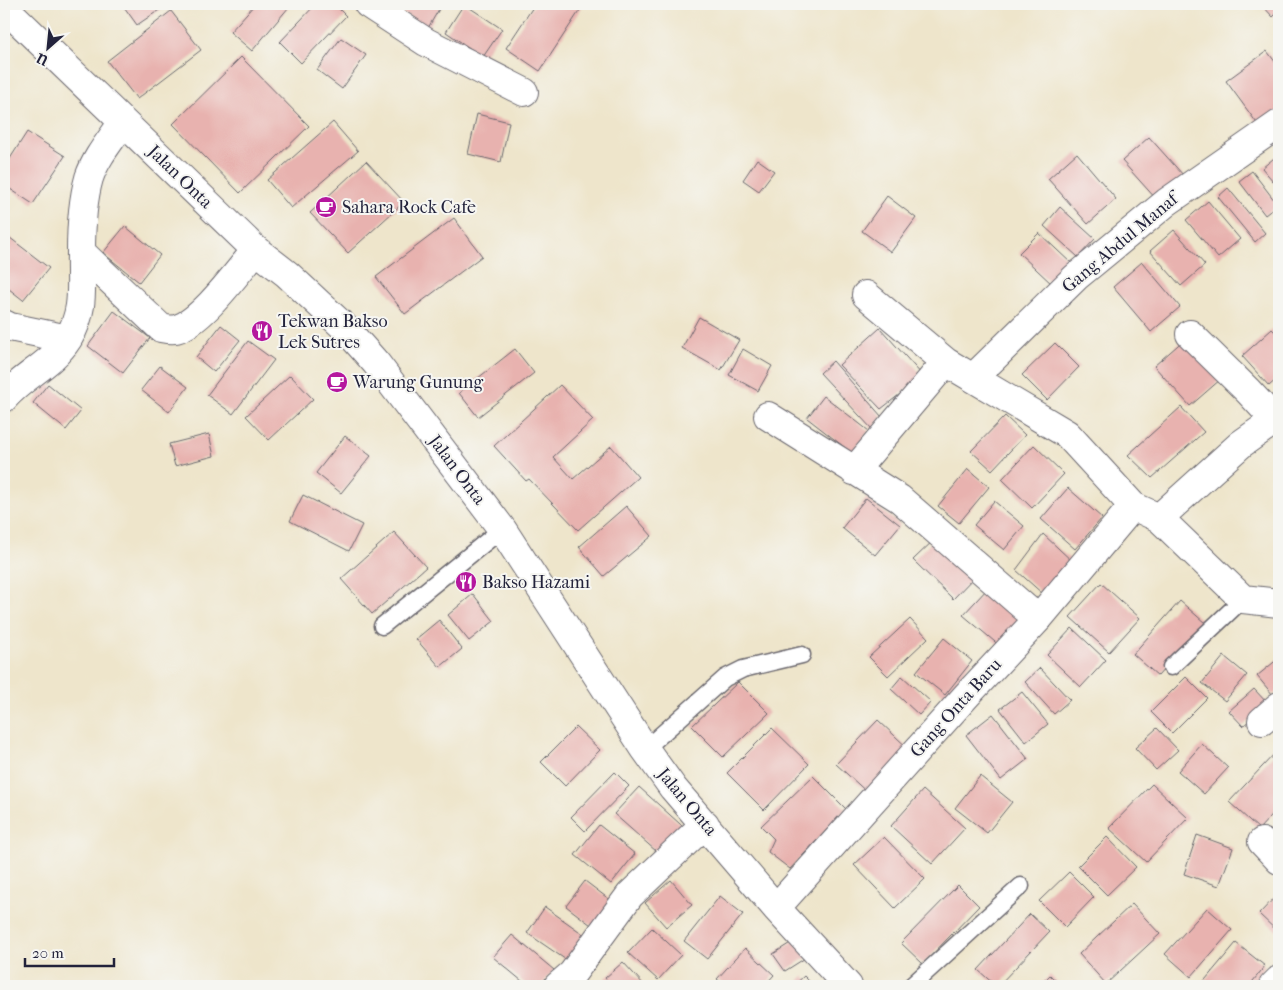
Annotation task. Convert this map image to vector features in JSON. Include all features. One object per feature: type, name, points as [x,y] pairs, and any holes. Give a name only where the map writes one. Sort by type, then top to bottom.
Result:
[{"type":"street","points":[[368,4],[426,42],[524,92]]},
{"type":"street","name":"Jalan Onta","points":[[4,7],[256,250],[287,274],[344,327],[376,363],[502,530],[645,749],[673,788],[776,908],[848,986]]},
{"type":"street","points":[[4,398],[13,388],[50,360],[68,339],[81,306],[80,252],[89,178],[96,161],[123,122]]},
{"type":"street","name":"Gang Abdul Manaf","points":[[973,378],[1076,277],[1167,202],[1279,124]]},
{"type":"street","points":[[80,252],[161,328],[174,330],[192,320],[205,309],[256,250]]},
{"type":"street","points":[[866,295],[946,362],[1067,434],[1133,506],[1159,518],[1243,599],[1279,603]]},
{"type":"street","points":[[4,324],[10,327],[68,339]]},
{"type":"street","points":[[1159,518],[1241,444],[1277,422],[1190,334]]},
{"type":"street","points":[[854,471],[946,362]]},
{"type":"street","points":[[768,416],[900,499],[1038,619]]},
{"type":"street","name":"Gang Onta Baru","points":[[776,908],[967,695],[1038,619],[1133,506]]},
{"type":"street","points":[[558,986],[572,974],[630,895],[705,824]]},
{"type":"street","points":[[1273,986],[1279,980]]},
{"type":"lane","points":[[382,626],[502,530]]},
{"type":"lane","points":[[1171,667],[1243,599]]},
{"type":"lane","points":[[645,749],[725,678],[743,669],[802,655]]},
{"type":"lane","points":[[911,986],[1021,886]]},
{"type":"building","points":[[122,4],[168,4],[137,25]]},
{"type":"building","points":[[255,4],[285,4],[289,7],[252,51],[230,32]]},
{"type":"building","points":[[316,4],[334,4],[346,16],[301,63],[280,42]]},
{"type":"building","points":[[406,4],[442,4],[428,28],[401,12]]},
{"type":"building","points":[[464,4],[502,29],[483,57],[446,32]]},
{"type":"building","points":[[535,4],[577,4],[582,7],[540,71],[506,48]]},
{"type":"building","points":[[1261,4],[1279,4],[1279,11],[1273,17]]},
{"type":"building","points":[[171,11],[201,50],[137,99],[107,61]]},
{"type":"building","points":[[341,38],[366,55],[342,89],[317,70]]},
{"type":"building","points":[[1267,51],[1279,67],[1279,117],[1262,130],[1226,81]]},
{"type":"building","points":[[241,57],[309,126],[240,193],[173,124]]},
{"type":"building","points":[[477,114],[509,122],[501,162],[468,154]]},
{"type":"building","points":[[333,122],[358,151],[291,208],[267,180]]},
{"type":"building","points":[[27,132],[65,156],[33,204],[4,185],[4,168]]},
{"type":"building","points":[[1149,137],[1184,176],[1157,200],[1122,161]]},
{"type":"building","points":[[1077,153],[1116,199],[1088,224],[1048,179]]},
{"type":"building","points":[[1279,154],[1279,188],[1262,168]]},
{"type":"building","points":[[757,159],[774,171],[759,191],[743,180]]},
{"type":"building","points":[[366,161],[404,202],[348,253],[310,213]]},
{"type":"building","points":[[1252,171],[1278,205],[1265,215],[1239,181]]},
{"type":"building","points":[[1228,188],[1265,233],[1255,242],[1218,197]]},
{"type":"building","points":[[887,196],[916,218],[891,252],[862,231]]},
{"type":"building","points":[[1208,201],[1240,239],[1218,258],[1186,220]]},
{"type":"building","points":[[1060,207],[1095,239],[1078,257],[1044,226]]},
{"type":"building","points":[[454,218],[482,256],[405,314],[376,277]]},
{"type":"building","points":[[125,226],[160,255],[139,282],[103,253]]},
{"type":"building","points":[[1174,230],[1205,265],[1181,286],[1150,251]]},
{"type":"building","points":[[1039,233],[1072,264],[1053,285],[1019,253]]},
{"type":"building","points":[[5,234],[49,268],[23,300],[4,285]]},
{"type":"building","points":[[1142,262],[1180,307],[1151,332],[1113,287]]},
{"type":"building","points":[[114,311],[150,338],[123,373],[88,346]]},
{"type":"building","points":[[699,317],[739,340],[721,370],[682,348]]},
{"type":"building","points":[[221,325],[240,340],[214,372],[196,357]]},
{"type":"building","points":[[880,328],[923,376],[881,409],[839,365]]},
{"type":"building","points":[[1272,329],[1279,336],[1279,377],[1269,386],[1242,356]]},
{"type":"building","points":[[1185,339],[1221,379],[1190,406],[1154,366]]},
{"type":"building","points":[[248,341],[274,360],[233,414],[207,395]]},
{"type":"building","points":[[1055,343],[1079,367],[1047,400],[1022,375]]},
{"type":"building","points":[[515,349],[534,373],[478,417],[459,393]]},
{"type":"building","points":[[743,349],[772,366],[758,391],[729,375]]},
{"type":"building","points":[[833,361],[882,417],[872,429],[820,373]]},
{"type":"building","points":[[160,366],[188,387],[169,412],[141,390]]},
{"type":"building","points":[[290,375],[313,399],[269,440],[246,416]]},
{"type":"building","points":[[48,384],[81,411],[66,430],[33,403]]},
{"type":"building","points":[[560,385],[593,420],[553,457],[573,479],[611,446],[638,477],[578,530],[529,479],[526,481],[494,446]]},
{"type":"building","points":[[824,396],[869,431],[852,453],[807,418]]},
{"type":"building","points":[[1181,407],[1204,432],[1152,478],[1128,455]]},
{"type":"building","points":[[1005,416],[1025,435],[992,470],[971,451]]},
{"type":"building","points":[[209,434],[214,456],[175,466],[169,444]]},
{"type":"building","points":[[345,436],[371,456],[341,493],[316,473]]},
{"type":"building","points":[[1034,445],[1064,474],[1032,508],[1002,479]]},
{"type":"building","points":[[968,469],[989,487],[959,523],[938,506]]},
{"type":"building","points":[[1068,488],[1102,518],[1075,549],[1041,519]]},
{"type":"building","points":[[303,495],[362,525],[349,551],[290,521]]},
{"type":"building","points":[[866,498],[900,525],[875,555],[842,528]]},
{"type":"building","points":[[994,501],[1024,526],[1004,550],[974,525]]},
{"type":"building","points":[[626,506],[652,536],[604,576],[579,547]]},
{"type":"building","points":[[394,532],[426,567],[372,614],[341,579]]},
{"type":"building","points":[[1043,534],[1074,563],[1044,595],[1016,570]]},
{"type":"building","points":[[937,537],[976,575],[953,599],[913,560]]},
{"type":"building","points":[[1101,583],[1140,618],[1109,652],[1070,617]]},
{"type":"building","points":[[988,588],[1025,620],[1001,647],[963,615]]},
{"type":"building","points":[[473,594],[494,621],[469,641],[448,615]]},
{"type":"building","points":[[1180,601],[1205,623],[1158,676],[1133,654]]},
{"type":"building","points":[[910,619],[928,638],[888,676],[869,657]]},
{"type":"building","points":[[439,620],[462,649],[440,667],[416,639]]},
{"type":"building","points":[[1072,628],[1106,660],[1081,687],[1047,655]]},
{"type":"building","points":[[944,638],[972,661],[945,695],[916,672]]},
{"type":"building","points":[[1224,656],[1247,675],[1225,701],[1202,683]]},
{"type":"building","points":[[1279,658],[1279,690],[1273,695],[1257,676]]},
{"type":"building","points":[[1040,668],[1070,700],[1054,714],[1025,682]]},
{"type":"building","points":[[902,676],[931,702],[919,715],[891,689]]},
{"type":"building","points":[[1186,677],[1207,698],[1172,733],[1151,712]]},
{"type":"building","points":[[738,682],[769,713],[723,757],[692,726]]},
{"type":"building","points":[[1254,689],[1268,704],[1243,726],[1229,711]]},
{"type":"building","points":[[1022,692],[1048,724],[1026,742],[1000,709]]},
{"type":"building","points":[[993,714],[1028,759],[1001,780],[966,735]]},
{"type":"building","points":[[878,720],[912,752],[870,795],[836,764]]},
{"type":"building","points":[[576,727],[600,750],[565,786],[541,762]]},
{"type":"building","points":[[772,728],[809,764],[764,810],[727,773]]},
{"type":"building","points":[[1157,728],[1178,750],[1156,770],[1135,748]]},
{"type":"building","points":[[1202,744],[1228,768],[1204,794],[1178,771]]},
{"type":"building","points":[[1278,750],[1279,807],[1259,829],[1229,802]]},
{"type":"building","points":[[615,772],[629,786],[585,831],[571,817]]},
{"type":"building","points":[[813,776],[846,809],[790,869],[768,852],[774,839],[761,826]]},
{"type":"building","points":[[980,776],[1012,802],[987,833],[955,808]]},
{"type":"building","points":[[1152,784],[1188,818],[1146,862],[1109,828]]},
{"type":"building","points":[[639,787],[690,833],[665,859],[614,814]]},
{"type":"building","points":[[923,790],[965,828],[932,864],[891,826]]},
{"type":"building","points":[[599,825],[635,854],[611,884],[575,855]]},
{"type":"building","points":[[1197,835],[1233,848],[1219,886],[1184,874]]},
{"type":"building","points":[[884,837],[925,879],[895,908],[854,865]]},
{"type":"building","points":[[1107,837],[1136,867],[1107,895],[1078,866]]},
{"type":"building","points":[[1069,872],[1094,897],[1065,927],[1039,901]]},
{"type":"building","points":[[671,880],[692,905],[666,927],[645,903]]},
{"type":"building","points":[[585,881],[618,906],[599,931],[566,906]]},
{"type":"building","points":[[958,885],[979,906],[923,964],[901,943]]},
{"type":"building","points":[[1279,893],[1279,933],[1259,914]]},
{"type":"building","points":[[720,896],[743,914],[707,959],[684,941]]},
{"type":"building","points":[[1132,904],[1160,934],[1106,984],[1079,954]]},
{"type":"building","points":[[545,907],[593,941],[575,966],[527,933]]},
{"type":"building","points":[[1207,908],[1232,930],[1191,977],[1165,954]]},
{"type":"building","points":[[1030,914],[1049,932],[996,986],[978,970]]},
{"type":"building","points":[[652,928],[681,955],[658,980],[628,953]]},
{"type":"building","points":[[512,935],[554,970],[541,986],[528,986],[493,957]]},
{"type":"building","points":[[795,940],[807,957],[785,971],[773,954]]},
{"type":"building","points":[[1236,943],[1265,966],[1249,986],[1200,986]]},
{"type":"building","points":[[745,948],[774,975],[764,986],[725,986],[717,979]]},
{"type":"building","points":[[623,962],[645,986],[612,986],[605,978]]},
{"type":"building","points":[[1050,975],[1061,986],[1039,986]]},
{"type":"building","points":[[804,976],[814,986],[793,986]]},
{"type":"place","name":"Sahara Rock Cafe","points":[[326,207]]},
{"type":"place","name":"Tekwan Bakso Lek Sutres","points":[[262,331]]},
{"type":"place","name":"Warung Gunung","points":[[337,382]]},
{"type":"place","name":"Bakso Hazami","points":[[466,582]]}]
